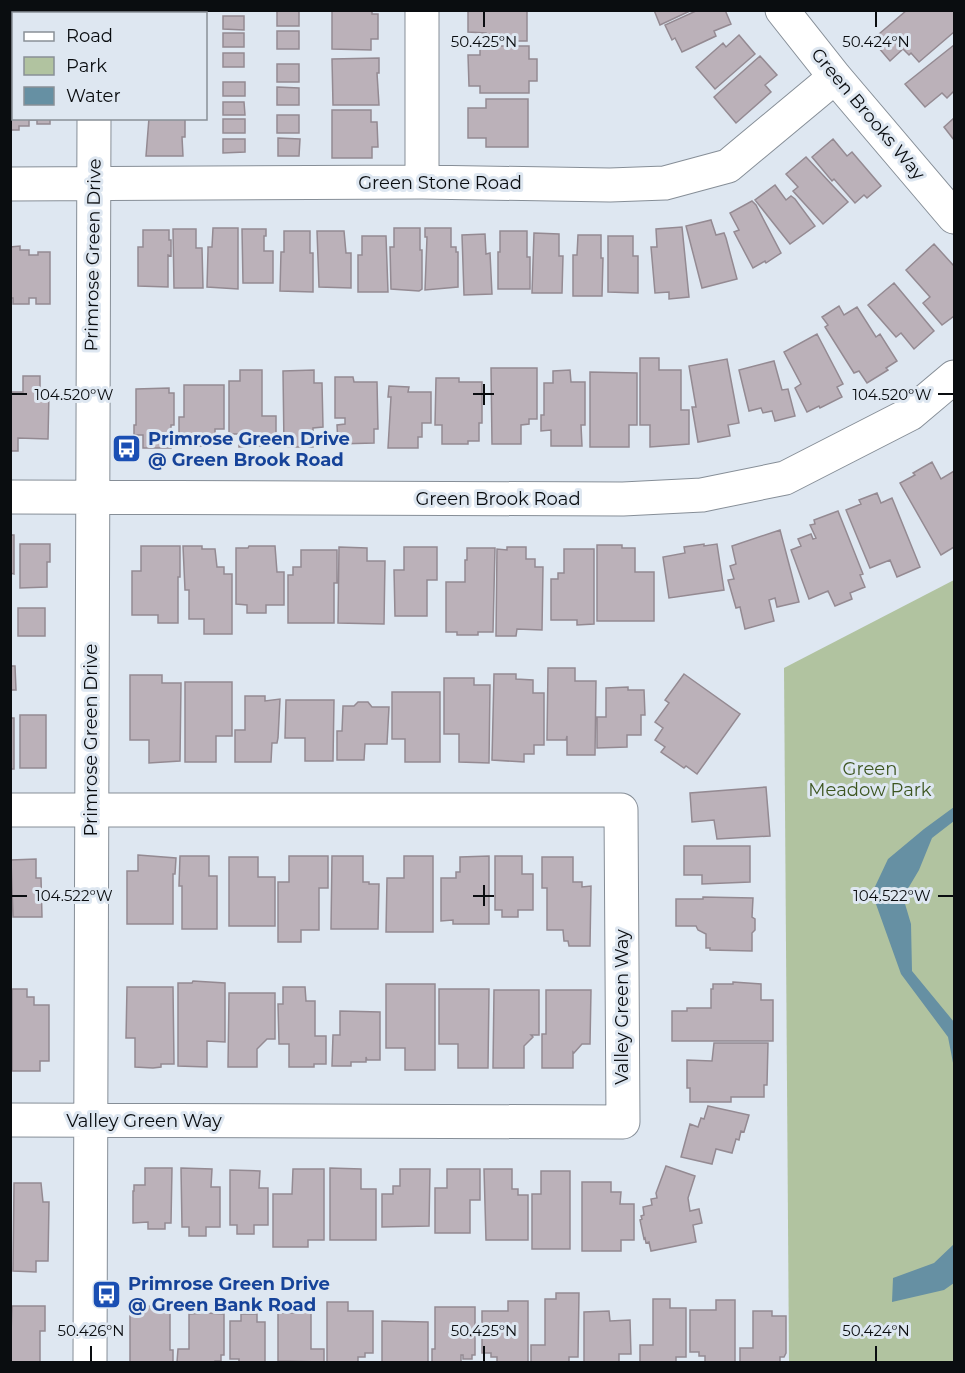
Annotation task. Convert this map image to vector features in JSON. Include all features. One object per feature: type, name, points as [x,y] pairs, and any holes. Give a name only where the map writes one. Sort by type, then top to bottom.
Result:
[{"type":"street","points":[[422,10],[422,182]]},
{"type":"street","name":"Green Brooks Way","points":[[782,10],[954,217]]},
{"type":"street","name":"Green Stone Road","points":[[10,184],[422,182],[610,185],[665,183],[728,166],[835,76]]},
{"type":"street","name":"Primrose Green Drive","points":[[90,1362],[94,120]]},
{"type":"street","name":"Green Brook Road","points":[[10,497],[623,499],[702,495],[784,478],[910,414],[954,377]]},
{"type":"street","points":[[10,810],[91,810]]},
{"type":"street","name":"Valley Green Way","points":[[10,1120],[623,1122],[621,810],[91,810]]},
{"type":"green space","name":"Green Meadow Park","points":[[954,580],[954,1362],[789,1362],[784,668]]},
{"type":"water","points":[[954,807],[954,821],[932,838],[919,870],[903,897],[911,924],[912,971],[954,1022],[954,1068],[948,1037],[901,974],[872,893],[888,859]]},
{"type":"water","points":[[954,1244],[954,1283],[944,1290],[892,1302],[893,1278],[934,1263]]},
{"type":"building","points":[[146,10],[185,10],[185,12],[146,12]]},
{"type":"building","points":[[277,10],[299,10],[299,26],[277,26]]},
{"type":"building","points":[[332,10],[372,10],[372,14],[378,14],[378,39],[371,39],[371,50],[332,49]]},
{"type":"building","points":[[468,10],[527,10],[527,41],[486,41],[486,33],[468,32]]},
{"type":"building","points":[[654,10],[692,10],[660,25]]},
{"type":"building","points":[[698,10],[725,10],[731,24],[714,31],[716,36],[682,52],[675,38],[672,40],[665,25]]},
{"type":"building","points":[[907,10],[954,10],[954,32],[919,62],[911,53],[909,55],[903,49],[890,61],[872,40]]},
{"type":"building","points":[[223,16],[244,16],[244,30],[223,29]]},
{"type":"building","points":[[277,31],[299,31],[299,49],[277,49]]},
{"type":"building","points":[[223,33],[244,33],[244,47],[223,47]]},
{"type":"building","points":[[739,35],[755,54],[715,89],[696,67],[723,43],[726,47]]},
{"type":"building","points":[[954,45],[954,91],[947,98],[942,93],[925,107],[905,84]]},
{"type":"building","points":[[529,46],[529,59],[537,59],[537,81],[529,81],[529,93],[480,93],[480,86],[469,86],[468,55],[480,55],[480,47]]},
{"type":"building","points":[[223,53],[244,53],[244,67],[223,67]]},
{"type":"building","points":[[760,56],[777,75],[765,85],[771,92],[736,123],[714,97]]},
{"type":"building","points":[[379,58],[379,73],[377,73],[379,105],[333,105],[332,59]]},
{"type":"building","points":[[277,64],[299,64],[299,82],[277,82]]},
{"type":"building","points":[[12,73],[12,120],[29,120],[29,126],[19,126],[19,130],[10,130]]},
{"type":"building","points":[[223,82],[245,82],[245,96],[223,96]]},
{"type":"building","points":[[277,87],[299,88],[299,105],[277,105]]},
{"type":"building","points":[[486,99],[528,99],[528,147],[486,147],[486,138],[468,138],[468,108],[486,108]]},
{"type":"building","points":[[223,102],[244,102],[245,115],[223,115]]},
{"type":"building","points":[[332,110],[371,110],[371,122],[377,122],[378,147],[372,147],[372,158],[332,158]]},
{"type":"building","points":[[277,115],[299,115],[299,133],[277,133]]},
{"type":"building","points":[[954,118],[954,140],[944,127]]},
{"type":"building","points":[[223,119],[245,119],[245,133],[223,133]]},
{"type":"building","points":[[37,120],[50,120],[50,124],[37,124]]},
{"type":"building","points":[[149,120],[185,120],[185,137],[182,137],[183,156],[146,156]]},
{"type":"building","points":[[278,138],[300,139],[299,156],[278,156]]},
{"type":"building","points":[[223,139],[245,139],[245,152],[223,153]]},
{"type":"building","points":[[833,139],[847,156],[852,152],[881,186],[867,198],[864,195],[855,203],[812,157]]},
{"type":"building","points":[[806,157],[848,202],[823,224],[793,191],[798,187],[786,174]]},
{"type":"building","points":[[775,185],[786,200],[791,196],[795,199],[815,226],[790,244],[755,200]]},
{"type":"building","points":[[752,201],[781,253],[753,268],[734,232],[739,230],[730,213]]},
{"type":"building","points":[[711,220],[716,235],[724,233],[737,279],[702,288],[686,226]]},
{"type":"building","points":[[682,227],[689,297],[669,299],[669,292],[655,293],[651,247],[657,247],[656,229]]},
{"type":"building","points":[[213,228],[238,228],[238,289],[207,287],[208,247],[212,247]]},
{"type":"building","points":[[394,228],[420,228],[422,289],[419,291],[391,289],[390,247],[394,247]]},
{"type":"building","points":[[425,228],[451,228],[451,247],[456,247],[456,252],[458,252],[458,287],[425,290],[427,237],[425,237]]},
{"type":"building","points":[[173,229],[196,229],[196,248],[202,248],[203,288],[174,288]]},
{"type":"building","points":[[242,229],[266,229],[264,251],[273,251],[273,283],[243,283]]},
{"type":"building","points":[[143,230],[169,230],[171,256],[168,255],[168,287],[138,286],[138,247],[143,247]]},
{"type":"building","points":[[284,231],[310,231],[310,253],[313,253],[313,292],[280,291]]},
{"type":"building","points":[[317,231],[344,231],[346,253],[351,253],[351,288],[319,287]]},
{"type":"building","points":[[500,231],[527,231],[530,289],[498,289]]},
{"type":"building","points":[[534,233],[559,234],[559,256],[563,256],[562,293],[532,293]]},
{"type":"building","points":[[485,234],[486,254],[490,253],[492,294],[464,295],[462,235]]},
{"type":"building","points":[[578,235],[601,235],[602,296],[573,296],[573,255],[577,255]]},
{"type":"building","points":[[362,236],[386,236],[388,292],[358,292],[358,255],[362,255]]},
{"type":"building","points":[[608,236],[633,236],[633,256],[638,256],[638,293],[608,292]]},
{"type":"building","points":[[934,244],[954,266],[954,316],[942,325],[923,303],[930,297],[906,270]]},
{"type":"building","points":[[20,246],[20,250],[29,250],[29,255],[50,252],[50,304],[36,304],[36,298],[29,298],[29,304],[13,304],[13,298],[10,298],[10,247]]},
{"type":"building","points":[[894,283],[934,331],[914,349],[901,333],[896,337],[868,305]]},
{"type":"building","points":[[839,306],[844,315],[857,307],[876,337],[880,334],[897,361],[886,368],[888,370],[867,383],[859,371],[854,373],[825,327],[828,325],[822,317]]},
{"type":"building","points":[[817,334],[843,384],[837,387],[842,397],[807,412],[795,388],[801,384],[784,352]]},
{"type":"building","points":[[640,358],[659,358],[659,370],[681,370],[681,410],[689,410],[689,444],[650,447],[650,425],[640,425]]},
{"type":"building","points":[[727,359],[739,423],[728,425],[730,436],[698,442],[692,407],[696,407],[689,366]]},
{"type":"building","points":[[774,361],[782,390],[788,389],[795,416],[775,421],[772,411],[763,413],[761,408],[749,411],[739,370]]},
{"type":"building","points":[[491,368],[537,368],[537,419],[529,419],[529,424],[521,425],[521,444],[492,444]]},
{"type":"building","points":[[240,370],[262,370],[262,416],[276,416],[276,445],[239,447],[239,434],[229,434],[229,381],[240,381]]},
{"type":"building","points":[[314,370],[314,383],[322,383],[323,427],[313,428],[313,447],[284,447],[283,371]]},
{"type":"building","points":[[570,370],[571,382],[585,382],[585,425],[581,425],[582,446],[551,446],[551,430],[541,431],[541,415],[544,415],[544,383],[553,383],[553,371]]},
{"type":"building","points":[[590,372],[637,373],[637,425],[629,425],[629,447],[590,447]]},
{"type":"building","points":[[23,376],[40,376],[40,392],[49,392],[48,439],[18,438],[18,451],[10,451],[10,392],[23,392]]},
{"type":"building","points":[[335,377],[353,377],[354,382],[377,382],[378,429],[374,429],[374,443],[338,444],[337,425],[345,424],[345,418],[335,418]]},
{"type":"building","points":[[436,378],[459,378],[459,382],[482,382],[482,423],[479,423],[479,441],[468,441],[468,444],[442,444],[442,425],[435,425]]},
{"type":"building","points":[[184,385],[224,385],[224,429],[215,429],[215,446],[179,446],[179,417],[184,417]]},
{"type":"building","points":[[389,386],[409,387],[408,392],[431,392],[431,423],[422,423],[422,437],[418,437],[418,448],[388,448],[391,397],[388,397]]},
{"type":"building","points":[[169,388],[169,393],[174,393],[171,448],[143,448],[143,435],[134,435],[136,389]]},
{"type":"building","points":[[932,462],[941,479],[954,471],[954,547],[941,555],[900,483]]},
{"type":"building","points":[[877,493],[881,503],[892,498],[920,567],[897,577],[890,560],[870,568],[846,510],[861,504],[859,500]]},
{"type":"building","points":[[838,511],[863,574],[860,575],[865,587],[850,593],[852,599],[835,606],[828,591],[809,599],[791,550],[801,546],[798,539],[811,534],[813,539],[816,538],[810,525],[815,524],[814,520]]},
{"type":"building","points":[[780,530],[799,602],[777,607],[775,598],[769,600],[774,621],[745,629],[740,607],[736,608],[728,580],[734,579],[730,566],[736,564],[732,546]]},
{"type":"building","points":[[10,535],[14,535],[14,574],[10,573]]},
{"type":"building","points":[[20,544],[50,544],[47,587],[20,588]]},
{"type":"building","points":[[704,544],[704,546],[717,544],[724,590],[669,598],[663,557],[685,553],[684,547]]},
{"type":"building","points":[[597,545],[622,545],[622,548],[635,548],[635,572],[654,572],[654,621],[597,621]]},
{"type":"building","points":[[141,546],[180,546],[178,623],[158,623],[158,615],[132,615],[132,571],[141,571]]},
{"type":"building","points":[[183,546],[215,549],[217,567],[224,567],[224,574],[232,574],[232,634],[204,634],[204,619],[189,619],[189,590],[185,590]]},
{"type":"building","points":[[249,546],[275,546],[277,572],[284,572],[284,605],[266,605],[266,613],[247,613],[247,605],[236,604],[236,548],[248,548]]},
{"type":"building","points":[[339,547],[367,548],[367,561],[385,561],[384,624],[338,623]]},
{"type":"building","points":[[404,547],[437,547],[437,580],[427,580],[427,616],[395,616],[394,570],[404,570]]},
{"type":"building","points":[[507,547],[526,547],[526,559],[535,559],[535,567],[543,567],[542,630],[517,629],[516,636],[496,636],[497,549],[507,550]]},
{"type":"building","points":[[467,548],[495,548],[493,632],[457,635],[457,632],[446,632],[446,582],[465,582]]},
{"type":"building","points":[[564,549],[594,549],[594,624],[577,625],[577,620],[551,620],[551,579],[558,579],[558,573],[564,573]]},
{"type":"building","points":[[301,550],[337,550],[334,623],[288,623],[288,575],[293,575],[293,567],[301,567]]},
{"type":"building","points":[[18,608],[45,608],[45,636],[18,636]]},
{"type":"building","points":[[10,666],[15,666],[16,690],[10,690]]},
{"type":"building","points":[[548,668],[575,668],[575,681],[596,681],[595,755],[567,755],[567,736],[566,740],[547,740]]},
{"type":"building","points":[[494,674],[516,674],[516,679],[533,680],[533,693],[544,693],[544,745],[534,745],[534,754],[524,754],[524,762],[492,760]]},
{"type":"building","points":[[684,674],[740,714],[697,774],[661,752],[665,747],[655,740],[663,728],[655,722],[669,703],[665,700]]},
{"type":"building","points":[[130,675],[162,675],[162,683],[181,683],[180,761],[149,763],[149,740],[130,740]]},
{"type":"building","points":[[444,678],[474,678],[474,685],[490,685],[489,763],[459,762],[459,734],[444,734]]},
{"type":"building","points":[[185,682],[232,682],[232,736],[216,736],[216,762],[185,762]]},
{"type":"building","points":[[628,687],[628,690],[644,690],[645,715],[641,715],[641,735],[627,735],[627,747],[597,748],[597,717],[606,717],[606,688]]},
{"type":"building","points":[[392,692],[440,692],[440,762],[405,762],[405,739],[392,739]]},
{"type":"building","points":[[245,696],[265,696],[265,701],[280,699],[278,738],[277,743],[272,743],[271,762],[235,762],[235,730],[245,730]]},
{"type":"building","points":[[286,700],[334,700],[333,761],[305,761],[305,738],[285,738]]},
{"type":"building","points":[[358,702],[368,702],[372,707],[389,707],[387,744],[365,744],[364,760],[337,760],[337,731],[342,731],[343,706],[354,706]]},
{"type":"building","points":[[20,715],[46,715],[46,768],[20,768]]},
{"type":"building","points":[[10,718],[14,718],[14,769],[10,769]]},
{"type":"building","points":[[766,787],[770,836],[717,839],[714,820],[692,822],[690,793]]},
{"type":"building","points":[[684,846],[750,846],[750,882],[702,884],[702,875],[684,875]]},
{"type":"building","points":[[138,855],[176,858],[175,874],[173,874],[173,924],[127,924],[127,871],[138,871]]},
{"type":"building","points":[[180,856],[209,856],[209,876],[217,876],[217,929],[182,929],[182,886],[179,886]]},
{"type":"building","points":[[289,856],[328,856],[328,888],[319,888],[319,930],[301,930],[301,942],[278,942],[278,882],[289,882]]},
{"type":"building","points":[[332,856],[363,856],[363,882],[379,884],[378,929],[331,929]]},
{"type":"building","points":[[404,856],[433,856],[433,932],[386,932],[387,878],[404,878]]},
{"type":"building","points":[[489,856],[489,924],[453,924],[453,920],[441,921],[441,878],[456,878],[456,872],[460,872],[460,857]]},
{"type":"building","points":[[495,856],[522,856],[522,874],[533,874],[533,910],[518,910],[518,917],[502,917],[502,910],[495,910]]},
{"type":"building","points":[[229,857],[258,857],[258,877],[275,877],[275,926],[229,926]]},
{"type":"building","points":[[542,857],[573,857],[573,882],[582,882],[582,887],[591,886],[590,946],[569,946],[568,941],[564,941],[563,930],[547,930],[547,888],[542,888]]},
{"type":"building","points":[[36,859],[36,878],[41,878],[42,917],[13,917],[11,860]]},
{"type":"building","points":[[703,897],[753,898],[752,917],[755,919],[755,930],[752,933],[752,951],[710,950],[706,948],[706,934],[698,930],[696,926],[676,926],[676,899],[703,899]]},
{"type":"building","points":[[193,981],[225,983],[225,1042],[207,1041],[207,1067],[178,1066],[178,983],[192,983]]},
{"type":"building","points":[[733,982],[761,984],[761,1000],[773,1000],[773,1041],[672,1041],[672,1011],[687,1011],[687,1008],[711,1008],[713,984],[733,984]]},
{"type":"building","points":[[386,984],[435,984],[435,1070],[405,1070],[405,1048],[386,1048]]},
{"type":"building","points":[[127,987],[173,987],[174,1064],[161,1064],[161,1067],[153,1068],[135,1067],[135,1038],[126,1038]]},
{"type":"building","points":[[283,987],[305,987],[306,1001],[315,1001],[315,1036],[326,1036],[326,1064],[314,1064],[314,1067],[289,1067],[289,1044],[279,1044],[278,1004],[283,1004]]},
{"type":"building","points":[[12,989],[27,989],[27,997],[34,997],[34,1005],[49,1005],[49,1061],[40,1061],[40,1071],[12,1071]]},
{"type":"building","points":[[439,989],[489,989],[488,1068],[458,1068],[458,1044],[439,1044]]},
{"type":"building","points":[[494,990],[539,990],[539,1035],[531,1035],[533,1037],[524,1046],[524,1068],[493,1068]]},
{"type":"building","points":[[546,990],[591,990],[590,1044],[582,1044],[573,1052],[573,1068],[542,1068],[542,1034],[546,1034]]},
{"type":"building","points":[[229,993],[275,993],[275,1039],[267,1039],[257,1049],[257,1067],[228,1067]]},
{"type":"building","points":[[340,1011],[380,1012],[380,1060],[367,1060],[366,1057],[366,1062],[351,1062],[351,1066],[332,1066],[333,1035],[340,1035]]},
{"type":"building","points":[[714,1043],[768,1043],[767,1085],[764,1085],[764,1097],[731,1097],[731,1102],[690,1102],[690,1088],[687,1088],[687,1060],[712,1061]]},
{"type":"building","points":[[708,1106],[749,1115],[744,1132],[741,1131],[739,1140],[736,1139],[732,1153],[716,1149],[712,1164],[681,1157],[690,1124],[698,1127],[701,1118],[704,1119]]},
{"type":"building","points":[[666,1166],[695,1176],[688,1198],[690,1211],[699,1209],[702,1223],[693,1225],[696,1242],[651,1251],[649,1242],[646,1243],[644,1239],[640,1220],[644,1215],[643,1207],[652,1205],[651,1199],[657,1198],[656,1193]]},
{"type":"building","points":[[145,1168],[172,1168],[171,1223],[165,1223],[165,1229],[148,1229],[148,1222],[133,1223],[134,1185],[145,1185]]},
{"type":"building","points":[[181,1168],[212,1169],[211,1187],[220,1187],[220,1227],[206,1227],[206,1236],[189,1236],[189,1227],[182,1227]]},
{"type":"building","points":[[330,1168],[361,1169],[361,1189],[376,1189],[376,1240],[330,1240]]},
{"type":"building","points":[[293,1169],[324,1169],[324,1240],[308,1240],[308,1247],[273,1247],[273,1194],[292,1194]]},
{"type":"building","points":[[400,1169],[430,1169],[429,1226],[382,1227],[382,1194],[393,1194],[393,1186],[400,1186]]},
{"type":"building","points":[[447,1169],[480,1169],[480,1200],[470,1200],[470,1233],[435,1233],[435,1188],[447,1188]]},
{"type":"building","points":[[484,1169],[512,1169],[512,1189],[518,1189],[518,1195],[528,1195],[528,1240],[486,1240]]},
{"type":"building","points":[[230,1170],[260,1171],[259,1188],[268,1188],[268,1225],[254,1225],[254,1234],[237,1234],[237,1225],[230,1225]]},
{"type":"building","points":[[541,1171],[570,1171],[570,1249],[532,1249],[532,1194],[541,1194]]},
{"type":"building","points":[[582,1182],[611,1182],[611,1192],[621,1192],[620,1204],[634,1204],[634,1240],[621,1240],[621,1251],[582,1251]]},
{"type":"building","points":[[14,1183],[41,1183],[43,1202],[49,1202],[48,1261],[36,1261],[36,1272],[13,1271]]},
{"type":"building","points":[[556,1293],[579,1293],[578,1357],[569,1357],[569,1362],[531,1362],[531,1345],[545,1345],[545,1299],[556,1299]]},
{"type":"building","points":[[653,1299],[670,1299],[670,1308],[686,1308],[686,1357],[676,1357],[676,1362],[640,1362],[640,1345],[653,1345]]},
{"type":"building","points":[[716,1300],[735,1300],[735,1362],[705,1362],[705,1356],[699,1356],[699,1352],[690,1352],[690,1310],[716,1310]]},
{"type":"building","points":[[508,1301],[528,1301],[528,1362],[497,1362],[497,1357],[491,1357],[491,1353],[482,1353],[482,1311],[508,1311]]},
{"type":"building","points":[[327,1302],[348,1302],[348,1311],[373,1311],[373,1353],[365,1353],[365,1357],[358,1357],[358,1362],[327,1362]]},
{"type":"building","points":[[294,1303],[311,1304],[311,1349],[324,1349],[324,1362],[278,1361],[278,1313],[294,1313]]},
{"type":"building","points":[[12,1306],[45,1306],[45,1331],[40,1331],[40,1362],[10,1362]]},
{"type":"building","points":[[145,1306],[170,1306],[170,1350],[173,1350],[173,1362],[130,1362],[130,1308],[145,1308]]},
{"type":"building","points":[[435,1307],[475,1307],[475,1355],[472,1355],[472,1359],[463,1359],[461,1355],[461,1362],[432,1362],[432,1349],[435,1349]]},
{"type":"building","points":[[609,1311],[610,1321],[630,1320],[631,1354],[619,1354],[619,1362],[584,1362],[584,1312]]},
{"type":"building","points":[[753,1311],[772,1311],[772,1316],[786,1316],[786,1353],[784,1357],[780,1357],[780,1362],[740,1362],[740,1348],[753,1348]]},
{"type":"building","points":[[189,1314],[224,1314],[224,1355],[221,1355],[221,1361],[177,1362],[178,1349],[189,1349]]},
{"type":"building","points":[[241,1314],[257,1314],[257,1322],[265,1322],[265,1362],[239,1362],[239,1359],[230,1359],[230,1321],[241,1321]]},
{"type":"building","points":[[382,1321],[428,1322],[428,1362],[382,1362]]},
{"type":"place","name":"Primrose Green Drive @ Green Brook Road","points":[[127,449]]},
{"type":"place","name":"Primrose Green Drive @ Green Bank Road","points":[[107,1294]]}]
